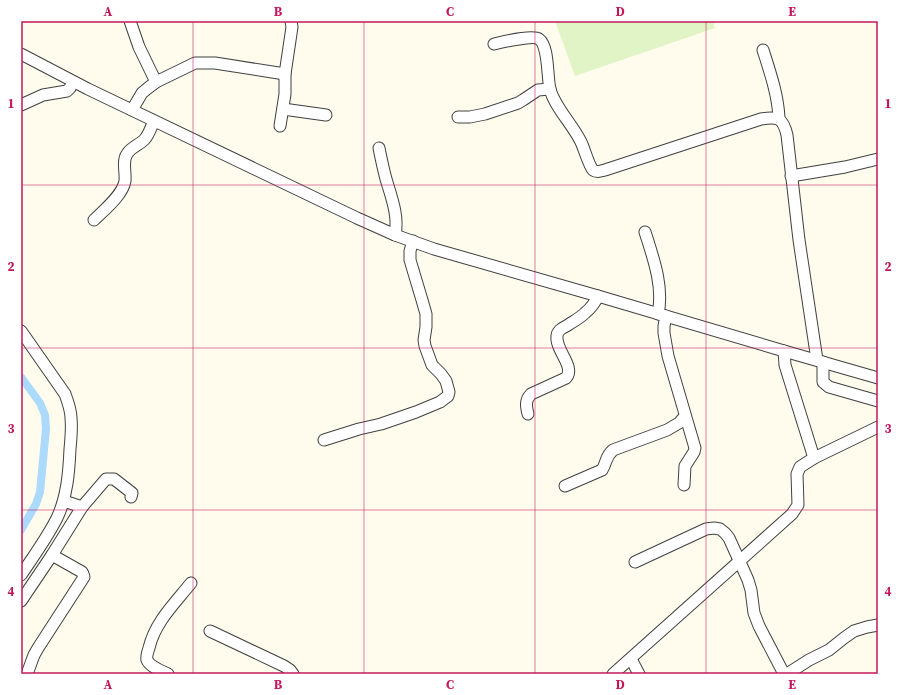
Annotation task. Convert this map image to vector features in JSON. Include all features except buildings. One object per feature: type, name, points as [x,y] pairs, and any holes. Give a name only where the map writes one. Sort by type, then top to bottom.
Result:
[{"type":"street","points":[[130,21],[139,47],[156,82]]},
{"type":"street","points":[[280,126],[285,94],[285,74],[292,26],[291,21]]},
{"type":"street","points":[[494,44],[529,37],[538,38],[543,44],[550,89],[555,101],[580,140],[590,165],[596,171],[605,170],[761,119],[772,117],[779,118]]},
{"type":"street","points":[[763,50],[774,87],[779,118],[787,135],[799,240],[823,382],[829,387],[878,401]]},
{"type":"street","points":[[21,54],[73,82],[395,235],[434,249],[878,378]]},
{"type":"street","points":[[132,110],[142,93],[156,82],[195,63],[215,63],[285,74]]},
{"type":"street","points":[[21,105],[43,95],[66,91],[70,88],[73,82]]},
{"type":"street","points":[[458,117],[470,117],[485,114],[518,103],[538,90],[550,89]]},
{"type":"street","points":[[283,109],[326,115]]},
{"type":"street","points":[[94,220],[122,190],[125,183],[126,154],[144,140],[149,133],[154,120]]},
{"type":"street","points":[[379,148],[393,201],[396,221],[395,235]]},
{"type":"street","points":[[791,176],[845,167],[878,159]]},
{"type":"street","points":[[645,232],[652,253],[657,277],[664,333],[670,363],[695,448],[685,466],[684,485]]},
{"type":"street","points":[[324,440],[381,424],[416,412],[440,402],[448,396],[446,381],[432,365],[424,346],[426,314],[410,260],[410,251],[413,241]]},
{"type":"street","points":[[528,414],[526,402],[532,394],[566,378],[569,375],[569,367],[559,348],[557,334],[560,330],[585,313],[598,296]]},
{"type":"street","points":[[21,331],[65,394],[71,417],[69,462],[64,501],[46,538],[21,575]]},
{"type":"street","points":[[784,351],[785,364],[814,458]]},
{"type":"street","points":[[565,486],[602,470],[608,455],[613,450],[667,430],[679,423],[685,416]]},
{"type":"street","points":[[613,674],[792,514],[798,505],[797,474],[800,467],[814,458],[878,427]]},
{"type":"street","points":[[21,601],[82,508],[106,479],[114,478],[132,493],[131,497]]},
{"type":"street","points":[[64,501],[82,508]]},
{"type":"street","points":[[634,562],[706,529],[720,529],[725,533],[748,580],[754,613],[759,626],[786,674],[829,650],[854,632],[878,625]]},
{"type":"street","points":[[26,668],[84,577],[82,572],[52,555]]},
{"type":"street","points":[[168,674],[151,665],[147,660],[150,641],[156,628],[191,583]]},
{"type":"street","points":[[210,631],[284,666],[293,674]]},
{"type":"street","points":[[631,659],[639,674]]},
{"type":"green space","points":[[555,21],[713,21],[715,28],[575,76]]},
{"type":"waterway","points":[[21,377],[40,403],[45,415],[46,429],[40,492],[36,504],[21,530]]}]
